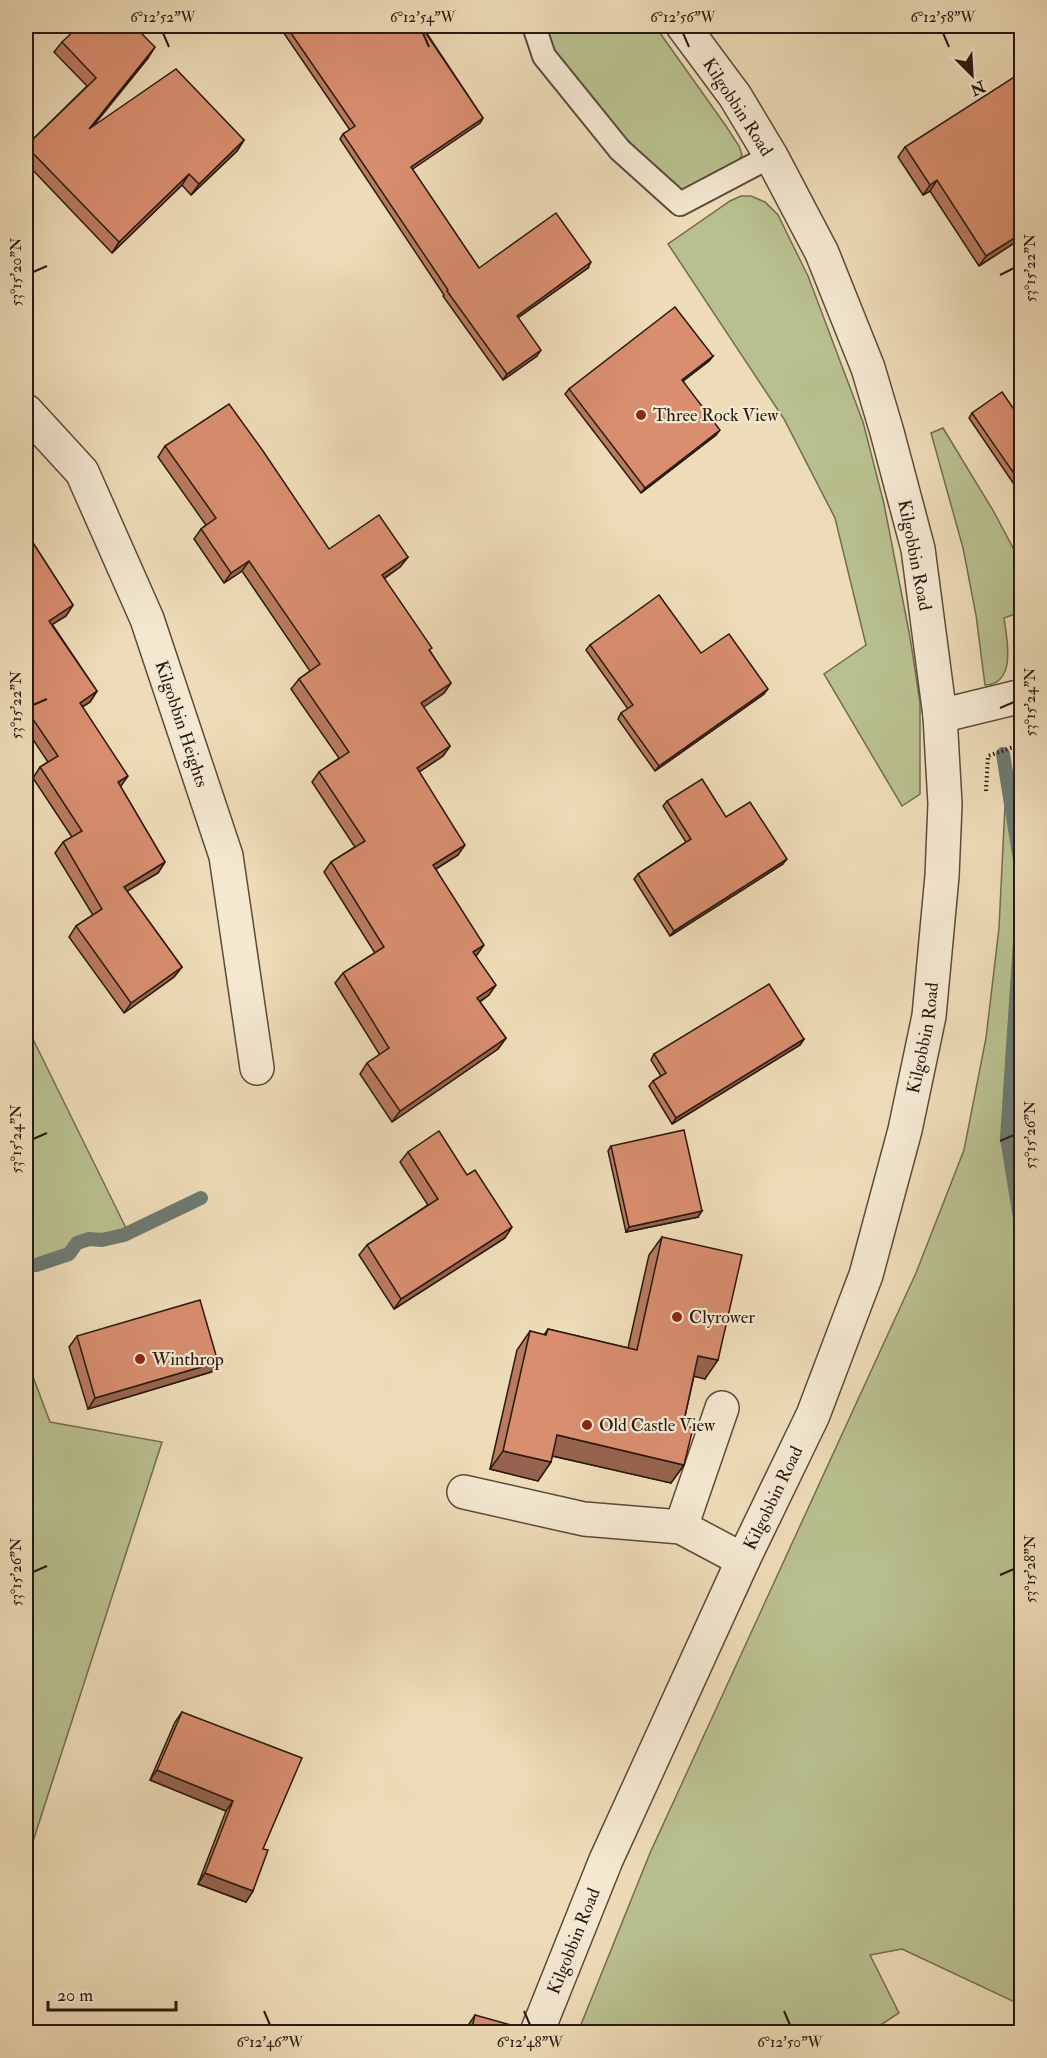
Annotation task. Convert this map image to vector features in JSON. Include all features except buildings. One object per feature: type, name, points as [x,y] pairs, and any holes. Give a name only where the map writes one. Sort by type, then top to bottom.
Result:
[{"type":"street","name":"Kilgobbin Road","points":[[537,2032],[606,1860],[743,1560],[813,1415],[866,1275],[905,1130],[929,1016],[942,876],[945,804],[940,716],[918,549],[871,378],[822,253],[771,156],[735,96],[683,26]]},
{"type":"street","name":"Kilgobbin Heights","points":[[26,411],[82,472],[147,619],[226,856],[257,1068]]},
{"type":"street","points":[[940,716],[1022,696]]},
{"type":"street","points":[[681,1527],[722,1408]]},
{"type":"street","points":[[464,1492],[584,1519],[681,1527],[743,1560]]},
{"type":"lane","points":[[534,26],[544,56],[613,141],[680,204],[771,156]]},
{"type":"path","points":[[988,756],[1022,744]]},
{"type":"green space","points":[[545,26],[655,26],[739,146],[742,155],[734,167],[687,192],[676,189],[581,93],[553,48]]},
{"type":"green space","points":[[741,196],[751,196],[765,202],[778,215],[808,276],[863,422],[884,504],[910,637],[920,703],[920,794],[902,806],[824,674],[866,645],[835,518],[784,419],[668,244],[730,201]]},
{"type":"green space","points":[[943,428],[994,512],[1021,563],[1021,612],[1004,618],[1008,648],[1006,669],[995,683],[985,685],[976,615],[963,548],[931,433]]},
{"type":"green space","points":[[1021,758],[1021,2008],[1019,2004],[902,1949],[870,1955],[899,2013],[870,2032],[578,2032],[650,1853],[916,1273],[964,1150],[986,1038],[999,928],[1006,785]]},
{"type":"green space","points":[[26,1025],[126,1228],[26,1265]]},
{"type":"green space","points":[[26,1358],[50,1422],[162,1442],[26,1863]]},
{"type":"waterway","points":[[1003,754],[1022,873]]},
{"type":"waterway","points":[[1022,911],[1007,1138],[1022,1231]]},
{"type":"waterway","points":[[26,1265],[36,1265],[69,1254],[77,1243],[89,1239],[102,1240],[124,1235],[201,1198]]},
{"type":"place","name":"Three Rock View","points":[[641,415]]},
{"type":"place","name":"Clyrower","points":[[677,1317]]},
{"type":"place","name":"Winthrop","points":[[140,1359]]},
{"type":"place","name":"Old Castle View","points":[[587,1425]]}]
